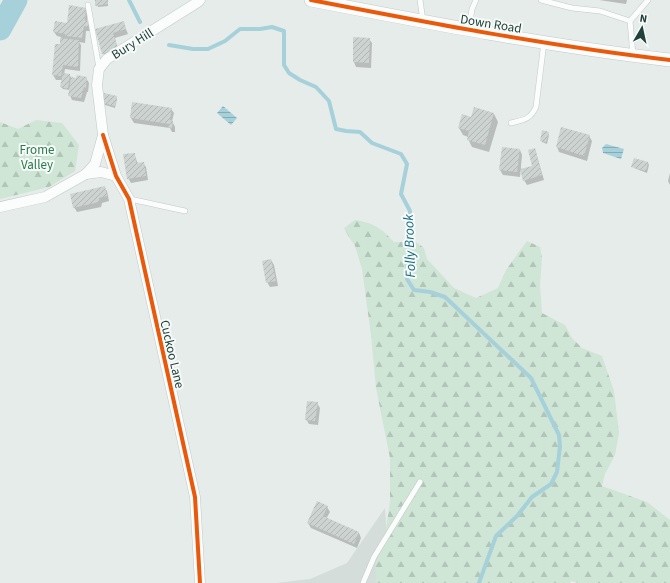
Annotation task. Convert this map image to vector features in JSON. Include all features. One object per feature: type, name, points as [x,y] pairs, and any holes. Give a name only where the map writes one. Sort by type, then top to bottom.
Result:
[{"type":"street","name":"Bury Hill","points":[[0,207],[45,197],[86,174],[95,164],[103,135],[97,85],[99,69],[107,59],[200,0]]},
{"type":"street","name":"Down Road","points":[[310,0],[423,22],[634,56],[670,60]]},
{"type":"street","name":"Cuckoo Lane","points":[[103,135],[116,176],[129,199],[195,497],[200,583]]},
{"type":"street","name":"Bury Hill","points":[[86,174],[101,172],[116,176]]},
{"type":"lane","points":[[420,0],[423,22]]},
{"type":"lane","points":[[468,29],[472,9],[476,0]]},
{"type":"lane","points":[[541,0],[572,8],[600,11],[630,21]]},
{"type":"lane","points":[[634,56],[630,21],[648,0]]},
{"type":"lane","points":[[88,5],[99,69]]},
{"type":"lane","points":[[511,123],[527,119],[533,114],[536,107],[544,42]]},
{"type":"lane","points":[[129,199],[185,211]]},
{"type":"lane","points":[[363,583],[374,557],[420,482]]},
{"type":"shaded area","points":[[385,508],[390,583],[276,583],[310,579],[347,563]]},
{"type":"green space","name":"Frome Valley","points":[[36,120],[62,123],[79,145],[75,171],[49,187],[0,199],[0,122],[18,129]]},
{"type":"green space","points":[[355,220],[377,227],[394,242],[416,242],[424,248],[427,259],[454,288],[476,298],[498,288],[506,270],[527,241],[540,247],[542,258],[540,285],[542,313],[565,325],[572,338],[582,348],[602,356],[614,391],[619,433],[615,455],[605,474],[602,486],[647,502],[670,520],[670,583],[579,583],[571,581],[570,583],[376,583],[375,565],[385,537],[390,501],[390,458],[376,388],[371,335],[362,269],[355,246],[344,228]]},
{"type":"water","points":[[223,106],[237,118],[231,125],[217,113]]},
{"type":"water","points":[[606,144],[624,149],[621,159],[603,153],[602,148]]},
{"type":"building","points":[[95,0],[107,0],[108,4],[95,6]]},
{"type":"building","points":[[69,5],[86,8],[85,21],[89,21],[88,27],[84,26],[82,38],[65,36],[66,34],[53,32],[55,21],[67,23]]},
{"type":"building","points":[[124,21],[126,29],[113,33],[118,49],[102,54],[95,29]]},
{"type":"building","points":[[353,37],[370,38],[369,63],[353,62]]},
{"type":"building","points":[[60,38],[79,40],[78,67],[63,65],[61,76],[52,75],[55,44],[60,44]]},
{"type":"building","points":[[63,73],[70,74],[68,89],[60,87]]},
{"type":"building","points":[[77,75],[87,77],[86,88],[84,87],[81,98],[68,96],[71,77],[76,78]]},
{"type":"building","points":[[104,93],[117,96],[115,106],[102,103]]},
{"type":"building","points":[[132,102],[172,108],[170,120],[173,121],[172,128],[168,127],[169,124],[130,118]]},
{"type":"building","points":[[474,107],[494,113],[485,145],[467,140],[469,131],[458,128],[462,114],[471,117]]},
{"type":"building","points":[[561,127],[590,135],[584,156],[556,147]]},
{"type":"building","points":[[542,130],[549,132],[546,142],[540,141]]},
{"type":"building","points":[[502,147],[520,149],[517,172],[499,170]]},
{"type":"building","points":[[535,148],[542,175],[523,181],[520,169],[532,166],[528,150]]},
{"type":"building","points":[[135,153],[136,163],[144,162],[146,176],[127,179],[123,154]]},
{"type":"building","points":[[634,158],[648,162],[646,171],[631,167]]},
{"type":"building","points":[[105,186],[107,196],[99,198],[99,202],[73,208],[70,194]]},
{"type":"building","points":[[271,259],[276,281],[266,283],[262,261]]},
{"type":"building","points":[[307,401],[318,402],[315,421],[305,420]]},
{"type":"building","points":[[317,501],[328,506],[323,516],[359,532],[354,544],[307,523]]},
{"type":"waterway","points":[[0,29],[16,0]]},
{"type":"waterway","name":"Folly Brook","points":[[129,0],[140,22]]},
{"type":"waterway","name":"Folly Brook","points":[[169,45],[193,49],[208,49],[225,41],[240,29],[260,29],[272,27],[284,31],[284,65],[289,73],[316,87],[329,101],[336,129],[360,132],[372,143],[401,154],[407,164],[401,194],[410,211],[407,279],[414,290],[430,292],[445,297],[531,378],[559,435],[560,446],[557,472],[551,484],[532,497],[517,516],[496,536],[479,583]]},
{"type":"cycle path","points":[[311,0],[535,41],[670,60]]},
{"type":"cycle path","points":[[103,135],[116,176],[129,199],[195,497],[200,583]]}]
